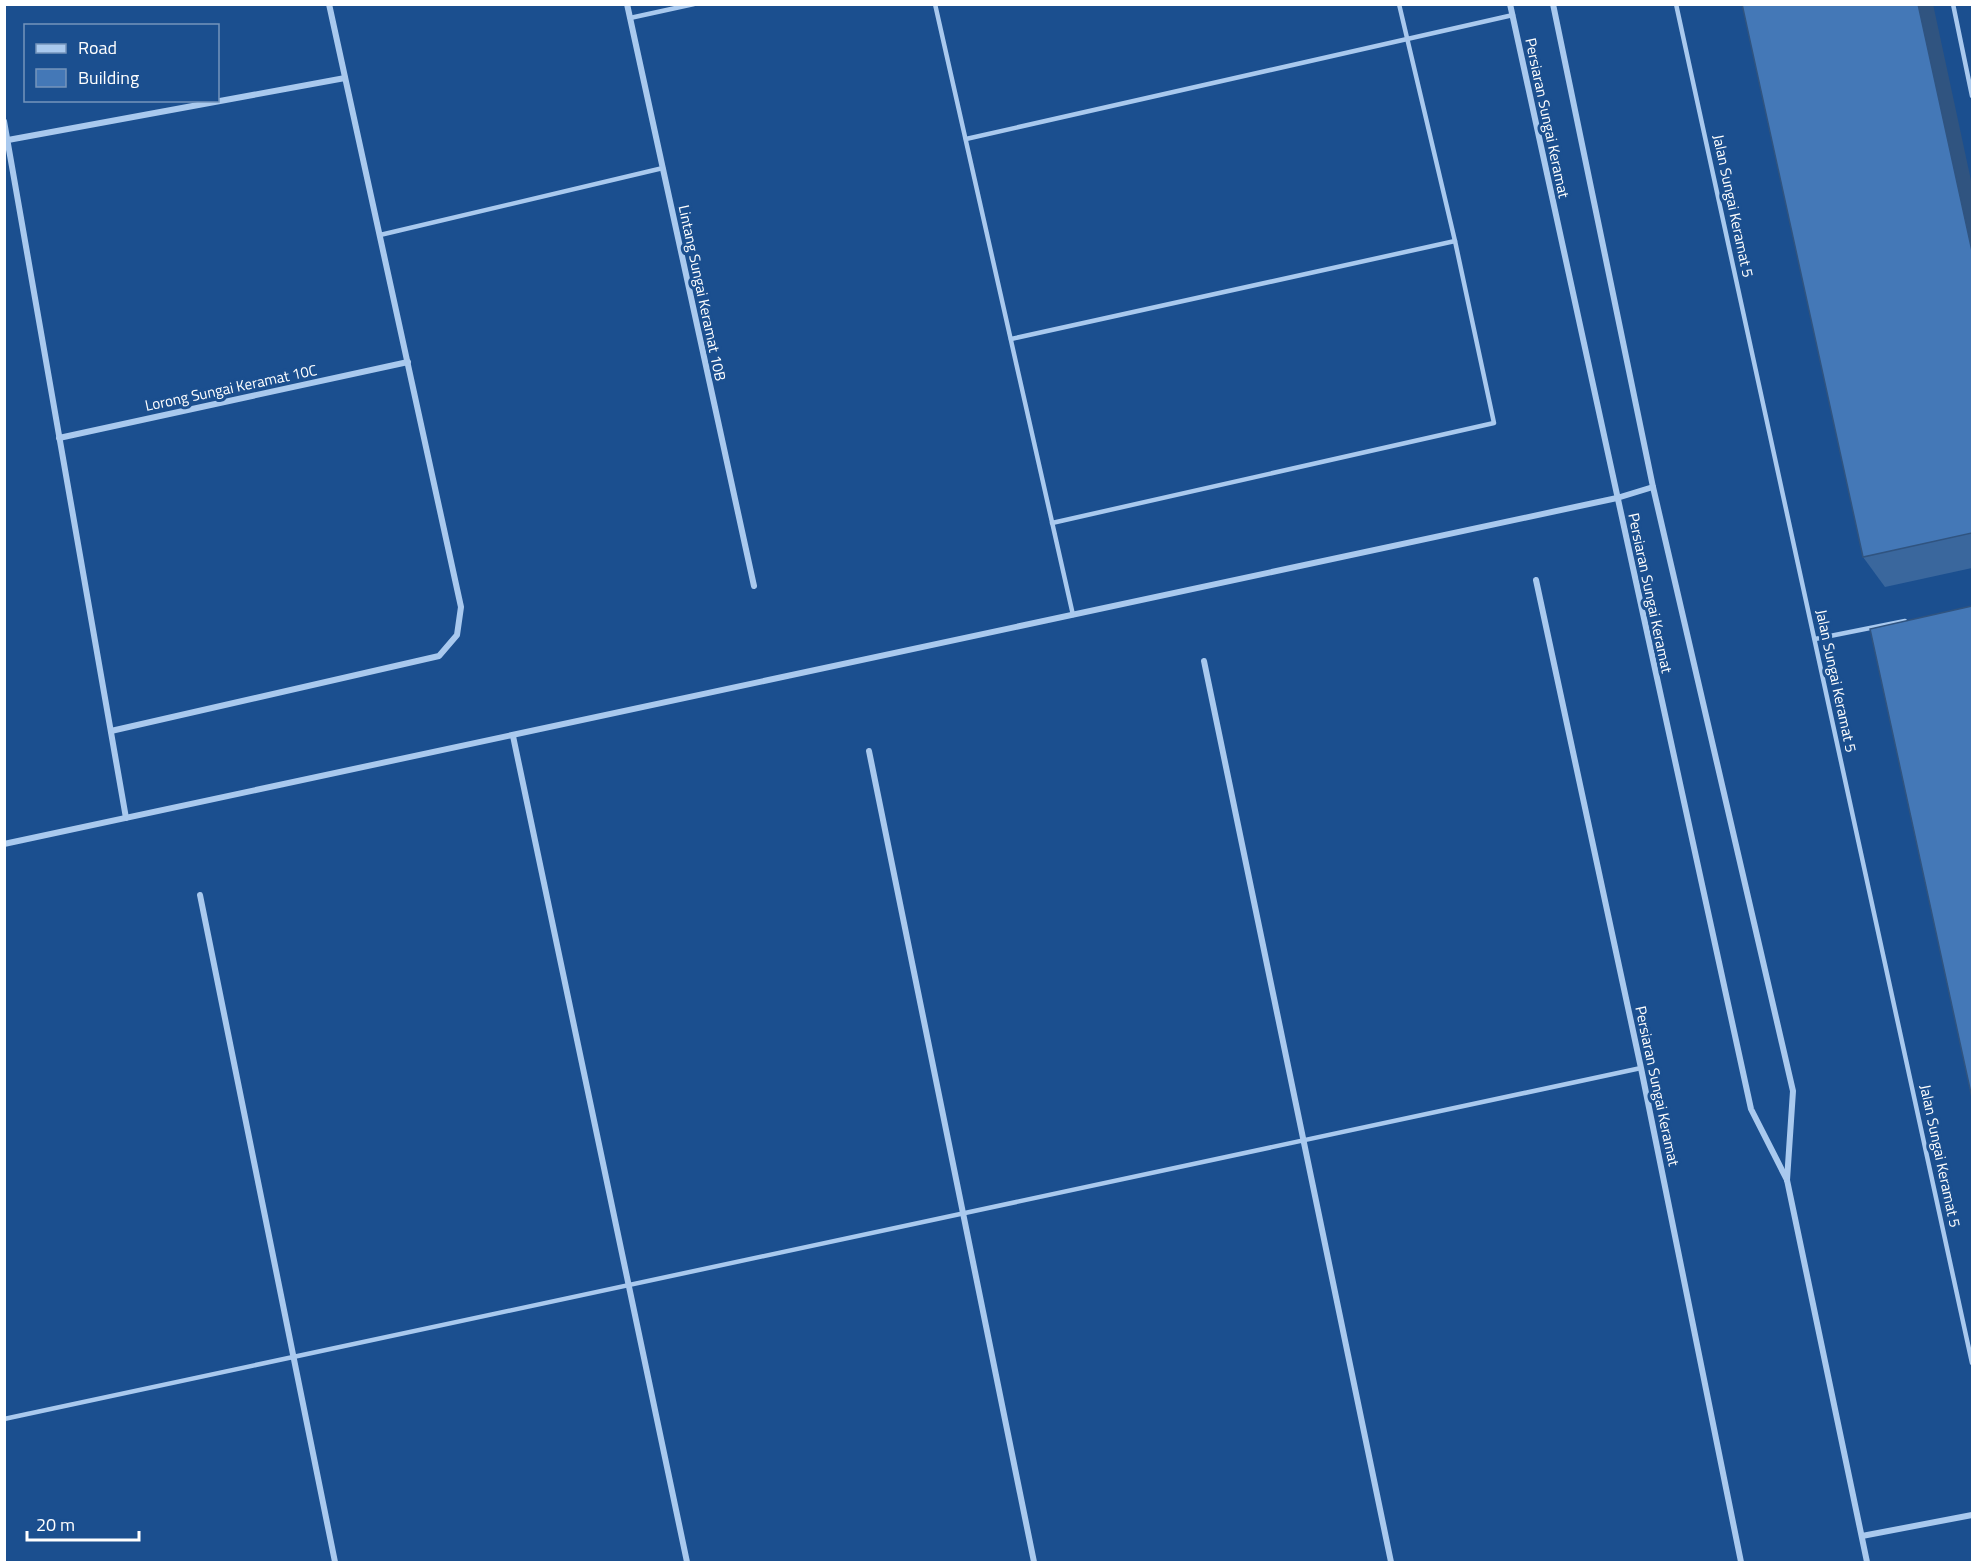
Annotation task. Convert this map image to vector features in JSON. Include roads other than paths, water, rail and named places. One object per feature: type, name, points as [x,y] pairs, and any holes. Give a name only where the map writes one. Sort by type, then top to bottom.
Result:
[{"type":"street","points":[[111,731],[439,656],[457,635],[461,607],[329,4]]},
{"type":"street","name":"Lintang Sungai Keramat 10B","points":[[627,4],[753,586]]},
{"type":"street","name":"Persiaran Sungai Keramat","points":[[1510,4],[1751,1109],[1786,1180],[1867,1563]]},
{"type":"street","name":"Persiaran Sungai Keramat","points":[[1553,4],[1653,487],[1793,1091],[1786,1180]]},
{"type":"street","points":[[219,101],[345,78]]},
{"type":"street","points":[[8,140],[215,102]]},
{"type":"street","points":[[4,121],[8,140],[7,159],[126,818]]},
{"type":"street","name":"Lorong Sungai Keramat 10C","points":[[59,438],[408,362]]},
{"type":"street","points":[[4,844],[1617,498],[1653,487]]},
{"type":"street","name":"Persiaran Sungai Keramat","points":[[1536,580],[1641,1068],[1741,1563]]},
{"type":"street","points":[[1204,661],[1391,1563]]},
{"type":"street","points":[[513,736],[687,1563]]},
{"type":"street","points":[[869,751],[1034,1563]]},
{"type":"street","points":[[200,895],[334,1563]]},
{"type":"street","points":[[1862,1536],[1972,1515]]},
{"type":"lane","points":[[630,18],[694,4]]},
{"type":"lane","points":[[935,4],[1073,615]]},
{"type":"lane","points":[[1052,523],[1494,423],[1455,242],[1399,4]]},
{"type":"lane","name":"Jalan Sungai Keramat 5","points":[[1676,4],[1972,1363]]},
{"type":"lane","points":[[1953,4],[1972,96]]},
{"type":"lane","points":[[966,139],[1513,15]]},
{"type":"lane","points":[[380,235],[663,168]]},
{"type":"lane","points":[[1011,339],[1455,242]]},
{"type":"lane","points":[[1815,639],[1916,619]]},
{"type":"lane","points":[[4,1419],[1641,1068]]}]
